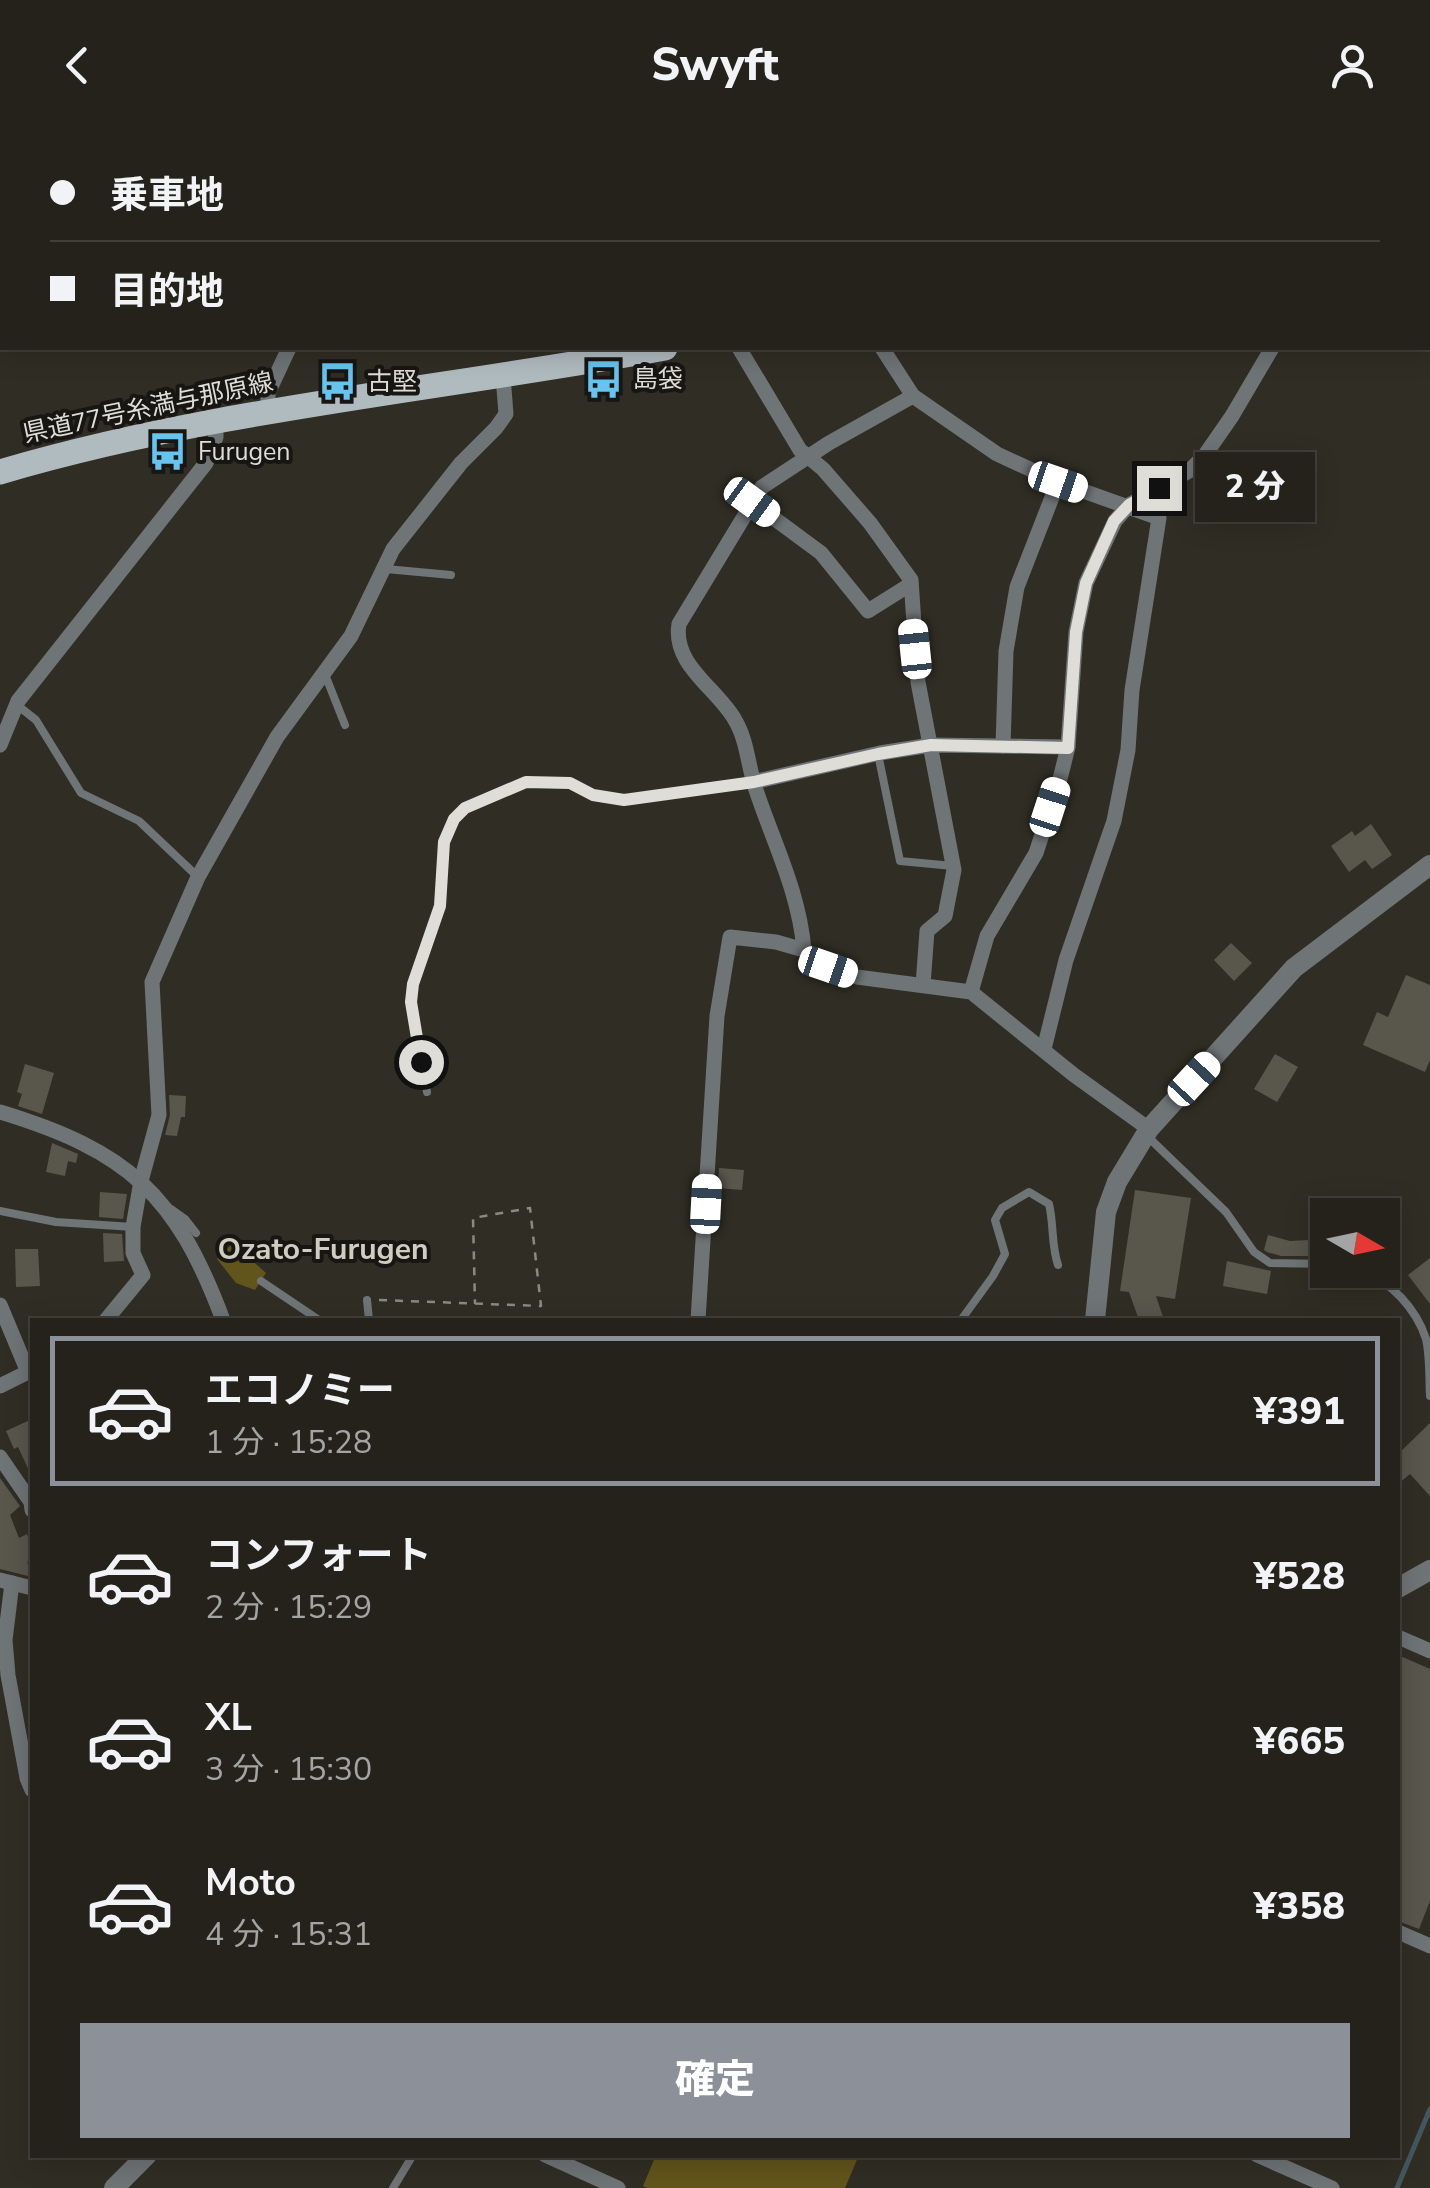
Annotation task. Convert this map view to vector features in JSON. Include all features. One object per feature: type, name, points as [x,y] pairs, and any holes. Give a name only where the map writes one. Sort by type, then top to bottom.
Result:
[{"type":"main road","name":"県道77号糸満与那原線","points":[[0,472],[120,442],[268,412],[645,350]]},
{"type":"street","points":[[268,412],[268,392],[287,350]]},
{"type":"street","points":[[739,350],[800,450],[810,456],[870,523],[911,580],[918,682],[953,866],[945,916],[927,932],[922,985]]},
{"type":"street","points":[[883,350],[914,396],[998,454],[1058,482],[1159,518],[1132,690],[1128,750],[1114,820],[1066,960],[1044,1049]]},
{"type":"street","points":[[972,992],[987,936],[1036,854],[1068,748],[1076,632],[1086,583],[1114,521],[1129,505],[1189,472],[1232,416],[1271,350]]},
{"type":"street","points":[[108,1318],[143,1276],[133,1253],[133,1228],[159,1115],[152,982],[198,876],[277,737],[350,636],[393,549],[506,414],[503,376]]},
{"type":"street","points":[[804,950],[800,913],[754,782],[741,730],[724,701],[685,659],[676,641],[690,604],[762,487],[914,396]]},
{"type":"street","points":[[0,745],[16,705],[206,463],[216,437],[216,423]]},
{"type":"street","points":[[1004,746],[1006,651],[1017,587],[1058,482]]},
{"type":"street","points":[[752,502],[822,553],[868,612],[911,584]]},
{"type":"street","points":[[754,782],[931,745],[1068,748]]},
{"type":"street","points":[[1096,1318],[1106,1212],[1117,1182],[1147,1132],[1294,968],[1430,865]]},
{"type":"street","points":[[698,1318],[718,1016],[730,938],[776,942],[804,950],[828,967],[856,977],[972,992],[1147,1132]]},
{"type":"street","points":[[0,1112],[102,1153],[141,1181],[166,1207],[204,1270],[222,1318]]},
{"type":"street","points":[[0,1305],[30,1373]]},
{"type":"street","points":[[0,1386],[30,1375]]},
{"type":"street","points":[[0,1458],[30,1501]]},
{"type":"street","points":[[1400,1587],[1430,1570]]},
{"type":"street","points":[[6,1582],[5,1640],[27,1783]]},
{"type":"street","points":[[1400,1638],[1430,1651]]},
{"type":"street","points":[[1400,1933],[1430,1946]]},
{"type":"street","points":[[114,2188],[145,2158]]},
{"type":"street","points":[[552,2158],[616,2185]]},
{"type":"street","points":[[1264,2158],[1332,2188]]},
{"type":"lane","points":[[383,568],[450,575]]},
{"type":"lane","points":[[324,672],[345,725]]},
{"type":"lane","points":[[16,705],[36,720],[81,793],[138,821],[198,876]]},
{"type":"lane","points":[[878,754],[900,860],[953,866]]},
{"type":"lane","points":[[426,1092],[411,1002],[413,984],[440,906],[444,842],[454,819],[465,808],[526,782],[570,783],[593,795],[624,800],[754,782]]},
{"type":"lane","points":[[1147,1132],[1226,1212],[1254,1252],[1270,1264],[1310,1264]]},
{"type":"lane","points":[[962,1318],[1004,1254],[995,1220],[1002,1208],[1029,1192],[1049,1204],[1055,1228],[1052,1248],[1058,1265]]},
{"type":"lane","points":[[166,1207],[184,1218],[196,1233]]},
{"type":"lane","points":[[0,1211],[56,1222],[133,1228]]},
{"type":"lane","points":[[261,1281],[316,1318]]},
{"type":"lane","points":[[1390,1288],[1408,1304],[1426,1341],[1430,1396]]},
{"type":"lane","points":[[367,1300],[369,1318]]},
{"type":"lane","points":[[393,2188],[411,2158]]},
{"type":"path","points":[[367,1300],[475,1304],[541,1306],[530,1208],[473,1218],[475,1304]]},
{"type":"shaded area","points":[[239,1237],[247,1256],[266,1273],[255,1290],[236,1283],[217,1259]]},
{"type":"shaded area","points":[[655,2158],[858,2158],[845,2188],[643,2186]]},
{"type":"building","points":[[1371,824],[1392,855],[1372,869],[1365,860],[1349,872],[1331,846],[1352,831],[1355,836]]},
{"type":"building","points":[[1231,943],[1252,963],[1234,981],[1214,960]]},
{"type":"building","points":[[1406,975],[1430,985],[1430,1060],[1425,1072],[1363,1045],[1377,1012],[1388,1017]]},
{"type":"building","points":[[1275,1054],[1298,1067],[1277,1102],[1254,1089]]},
{"type":"building","points":[[25,1064],[54,1073],[42,1114],[18,1106],[22,1094],[17,1092]]},
{"type":"building","points":[[169,1095],[186,1096],[185,1117],[181,1117],[177,1136],[165,1135]]},
{"type":"building","points":[[52,1143],[78,1154],[76,1163],[68,1161],[65,1176],[46,1172]]},
{"type":"building","points":[[719,1168],[744,1170],[742,1190],[718,1188]]},
{"type":"building","points":[[1135,1190],[1191,1198],[1175,1299],[1156,1296],[1163,1318],[1138,1318],[1129,1292],[1120,1291]]},
{"type":"building","points":[[100,1192],[127,1194],[123,1219],[99,1217]]},
{"type":"building","points":[[103,1233],[122,1234],[124,1261],[104,1262]]},
{"type":"building","points":[[1268,1235],[1290,1241],[1310,1240],[1310,1256],[1281,1256],[1264,1250]]},
{"type":"building","points":[[15,1249],[38,1249],[40,1286],[16,1287]]},
{"type":"building","points":[[1430,1258],[1430,1304],[1408,1275]]},
{"type":"building","points":[[1227,1261],[1271,1271],[1267,1294],[1223,1286]]},
{"type":"building","points":[[30,1420],[30,1473],[18,1447],[14,1449],[6,1431]]},
{"type":"building","points":[[1430,1423],[1430,1496],[1410,1474],[1400,1482],[1400,1452]]},
{"type":"building","points":[[0,1478],[20,1506],[10,1515],[19,1538],[27,1534],[30,1576],[0,1569]]},
{"type":"building","points":[[1400,1656],[1430,1669],[1430,1901],[1419,1929],[1400,1922]]},
{"type":"waterway","points":[[1397,2188],[1430,2109]]},
{"type":"place","name":"島袋","points":[[603,379]]},
{"type":"place","name":"古堅","points":[[337,382]]},
{"type":"place","name":"Furugen","points":[[168,452]]},
{"type":"district","name":"Ozato-Furugen","points":[[323,1249]]},
{"type":"route","points":[[421,1062],[411,1002],[413,984],[440,906],[444,842],[454,819],[465,808],[526,782],[570,783],[593,795],[624,800],[754,782],[931,745],[1068,748],[1076,632],[1086,583],[1114,521],[1129,505],[1159,488]]}]
